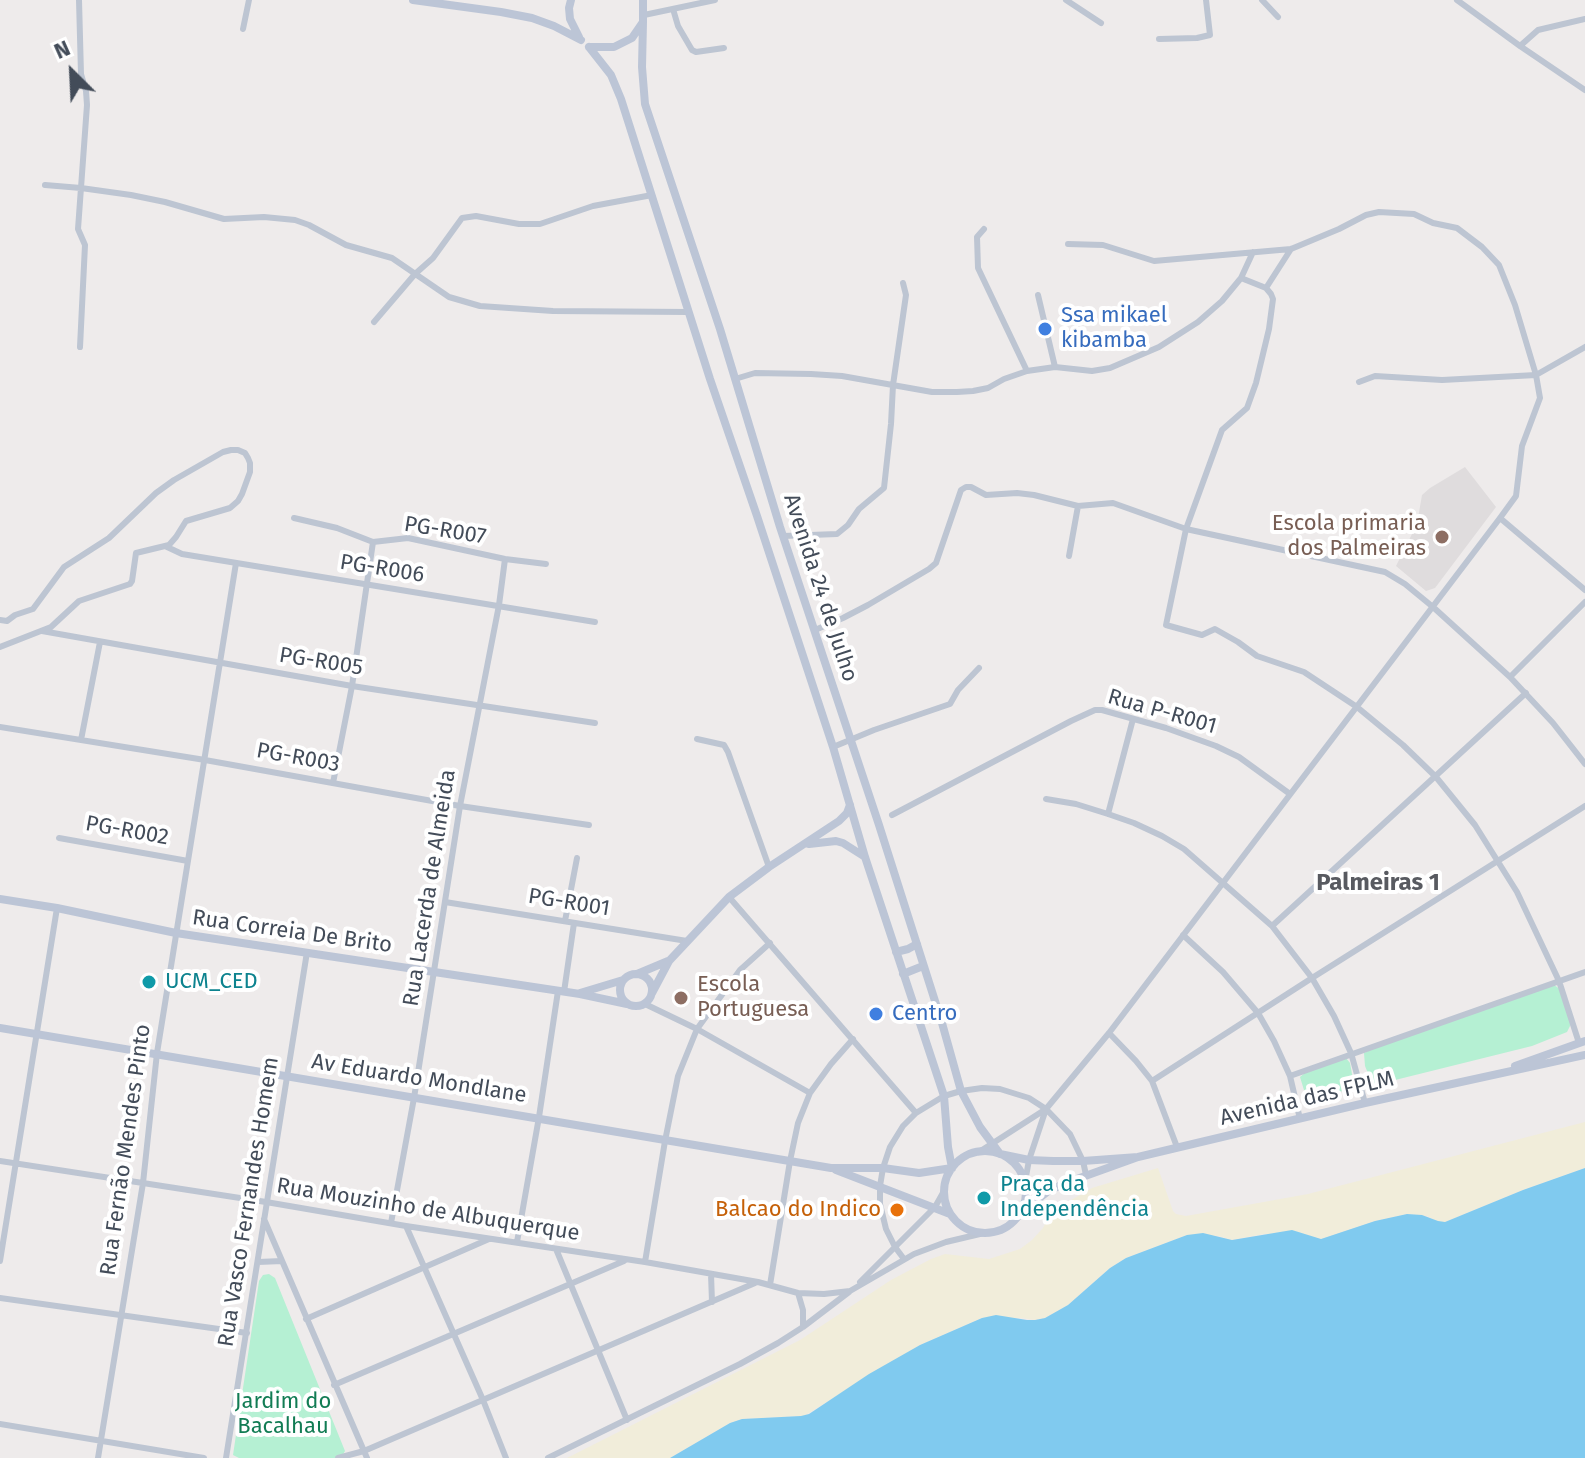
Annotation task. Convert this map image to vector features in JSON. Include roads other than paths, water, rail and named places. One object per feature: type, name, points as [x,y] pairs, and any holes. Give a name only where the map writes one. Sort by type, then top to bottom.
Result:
[{"type":"street","points":[[79,0],[81,74],[87,105],[78,229],[85,245],[80,347]]},
{"type":"street","points":[[243,29],[249,0]]},
{"type":"street","name":"Avenida 24 de Julho","points":[[413,0],[501,12],[554,26],[581,40],[611,75],[833,747],[865,857],[944,1096],[952,1168]]},
{"type":"street","points":[[501,12],[503,0]]},
{"type":"street","points":[[571,0],[570,19],[581,40]]},
{"type":"street","name":"Avenida 24 de Julho","points":[[643,0],[645,104],[917,944],[961,1091],[980,1127],[1000,1154]]},
{"type":"street","points":[[589,47],[623,44],[632,38],[644,19],[715,0]]},
{"type":"street","points":[[1066,0],[1101,23]]},
{"type":"street","points":[[1159,39],[1210,35],[1206,0]]},
{"type":"street","points":[[1262,0],[1278,17]]},
{"type":"street","points":[[1457,0],[1585,90]]},
{"type":"street","points":[[673,9],[678,26],[692,50],[724,48]]},
{"type":"street","points":[[1520,46],[1538,30],[1585,19]]},
{"type":"street","points":[[45,185],[165,202],[224,219],[264,217],[295,220],[346,245],[392,258],[449,297],[480,306],[553,311],[688,312]]},
{"type":"street","points":[[374,322],[433,258],[462,218],[468,215],[519,224],[540,224],[593,206],[652,195]]},
{"type":"street","points":[[979,1152],[1046,1109],[1109,1033],[1500,518],[1516,496],[1522,446],[1540,398],[1515,305],[1499,265],[1457,228],[1433,223],[1414,214],[1379,212],[1291,249],[1154,261],[1103,245],[1068,244]]},
{"type":"street","points":[[984,229],[977,237],[978,268],[1027,371]]},
{"type":"street","points":[[1266,288],[1291,249]]},
{"type":"street","points":[[735,379],[755,373],[811,374],[842,376],[932,392],[973,391],[1027,371],[1055,367],[1092,371],[1110,368],[1159,347],[1198,322],[1222,301],[1241,278],[1253,252]]},
{"type":"street","points":[[1241,278],[1266,288],[1273,299],[1269,329],[1247,408],[1222,430],[1186,529],[1166,625],[1202,635],[1218,630],[1257,656],[1304,672],[1357,707],[1403,745],[1436,777],[1475,825],[1536,929],[1582,1042],[1484,1077]]},
{"type":"street","points":[[763,533],[837,534],[859,509],[884,488],[893,385],[906,295],[903,283]]},
{"type":"street","points":[[1038,295],[1055,367]]},
{"type":"street","points":[[1359,382],[1375,376],[1442,380],[1536,375],[1585,347]]},
{"type":"street","points":[[0,620],[7,621],[33,609],[64,567],[109,538],[174,480],[223,452],[245,453],[250,472],[238,501],[230,508],[186,521],[176,537],[165,546],[136,553],[130,584],[79,601],[42,631],[0,647]]},
{"type":"street","points":[[815,630],[868,605],[936,563],[961,490],[966,487],[986,495],[1025,494],[1078,506],[1113,503],[1186,529],[1385,572],[1433,607],[1510,677],[1585,764]]},
{"type":"street","points":[[1069,556],[1078,506]]},
{"type":"street","points":[[757,516],[775,510]]},
{"type":"street","name":"PG-R007","points":[[294,518],[337,528],[373,542],[408,538],[505,559],[546,564]]},
{"type":"street","points":[[1500,518],[1585,590]]},
{"type":"street","points":[[333,783],[352,686],[373,542]]},
{"type":"street","name":"PG-R006","points":[[165,546],[182,554],[595,622]]},
{"type":"street","name":"Rua Lacerda de Almeida","points":[[391,1223],[460,806],[505,559]]},
{"type":"street","name":"Rua Fernão Mendes Pinto","points":[[98,1458],[143,1183],[157,1053],[236,563]]},
{"type":"street","points":[[1510,677],[1585,602]]},
{"type":"street","name":"PG-R005","points":[[42,631],[352,686],[595,723]]},
{"type":"street","points":[[81,740],[100,642]]},
{"type":"street","points":[[833,747],[950,704],[958,690],[979,668]]},
{"type":"street","points":[[1272,926],[1526,693]]},
{"type":"street","name":"Rua P-R001","points":[[892,815],[1095,710],[1166,728],[1216,746],[1239,757],[1290,794]]},
{"type":"street","points":[[1108,814],[1133,719]]},
{"type":"street","points":[[825,726],[844,720]]},
{"type":"street","name":"PG-R003","points":[[0,727],[460,806],[589,825]]},
{"type":"street","points":[[697,739],[724,745],[728,752],[769,867]]},
{"type":"street","points":[[1577,753],[1585,747]]},
{"type":"street","points":[[1046,799],[1108,814],[1162,836],[1184,849],[1272,926],[1312,978],[1334,1016],[1351,1053],[1365,1103]]},
{"type":"street","points":[[623,980],[620,996],[627,1004],[636,1007],[645,1004],[669,961],[729,897],[839,821],[850,805]]},
{"type":"street","points":[[1152,1081],[1585,806]]},
{"type":"street","name":"PG-R002","points":[[59,838],[188,861]]},
{"type":"street","points":[[804,845],[836,841],[865,857]]},
{"type":"street","points":[[565,921],[577,858]]},
{"type":"street","points":[[729,897],[916,1113]]},
{"type":"street","name":"Rua Correia De Brito","points":[[0,899],[176,933],[561,991],[627,1004]]},
{"type":"street","name":"PG-R001","points":[[445,902],[687,941]]},
{"type":"street","points":[[0,1261],[57,908]]},
{"type":"street","points":[[517,1242],[574,923]]},
{"type":"street","points":[[1183,935],[1223,972],[1258,1013],[1290,1076],[1300,1119]]},
{"type":"street","points":[[645,1262],[678,1076],[697,1029],[740,970],[770,943]]},
{"type":"street","points":[[896,952],[917,944]]},
{"type":"street","name":"Rua Vasco Fernandes Homem","points":[[226,1458],[307,952]]},
{"type":"street","points":[[580,994],[669,961]]},
{"type":"street","points":[[903,974],[923,966]]},
{"type":"street","points":[[1290,1076],[1585,972]]},
{"type":"street","points":[[637,974],[647,979],[652,993]]},
{"type":"street","points":[[645,1004],[697,1029],[810,1093]]},
{"type":"street","name":"Av Eduardo Mondlane","points":[[0,1028],[831,1168]]},
{"type":"street","points":[[1109,1033],[1152,1081],[1177,1147]]},
{"type":"street","points":[[770,1285],[798,1123],[810,1093],[853,1039]]},
{"type":"street","points":[[1484,1077],[1585,1055]]},
{"type":"street","name":"Avenida das FPLM","points":[[1021,1212],[1047,1192],[1138,1157],[1484,1077]]},
{"type":"street","points":[[904,1259],[886,1229],[880,1204],[883,1168],[890,1147],[903,1126],[916,1113],[944,1096],[982,1088],[1000,1089],[1029,1098],[1046,1109],[1070,1134],[1086,1175]]},
{"type":"street","points":[[548,1458],[740,1364],[803,1327],[850,1291],[904,1259],[946,1242],[995,1231],[1014,1221],[1025,1202],[1029,1160],[1046,1109]]},
{"type":"street","points":[[850,1291],[935,1207],[952,1168],[969,1155],[990,1151],[1000,1154],[1016,1165],[1025,1182]]},
{"type":"street","name":"Avenida das FPLM","points":[[1000,1154],[1029,1160],[1083,1161],[1138,1157]]},
{"type":"street","name":"Rua Mouzinho de Albuquerque","points":[[0,1161],[645,1262],[758,1282],[798,1293],[850,1291]]},
{"type":"street","points":[[831,1168],[883,1168],[919,1173],[952,1168]]},
{"type":"street","points":[[831,1168],[935,1207],[971,1230],[984,1233]]},
{"type":"street","points":[[944,1191],[951,1215]]},
{"type":"street","points":[[264,1219],[366,1454]]},
{"type":"street","points":[[406,1226],[506,1458]]},
{"type":"street","points":[[306,1319],[489,1239]]},
{"type":"street","points":[[556,1249],[627,1420]]},
{"type":"street","points":[[334,1385],[627,1260]]},
{"type":"street","points":[[258,1262],[282,1261]]},
{"type":"street","points":[[711,1274],[712,1302]]},
{"type":"street","points":[[338,1458],[366,1454],[483,1400],[758,1282]]},
{"type":"street","points":[[798,1293],[803,1310],[803,1327]]},
{"type":"street","points":[[0,1298],[247,1333]]},
{"type":"street","points":[[0,1424],[204,1458]]},
{"type":"water","points":[[1585,1168],[1585,1458],[670,1458],[742,1419],[809,1414],[920,1345],[982,1318],[996,1315],[1027,1320],[1045,1318],[1068,1305],[1126,1258],[1187,1235],[1203,1233],[1232,1240],[1292,1230],[1321,1239],[1407,1214],[1445,1222]]},
{"type":"place","name":"Ssa mikael kibamba","points":[[1045,329]]},
{"type":"place","name":"Escola primaria dos Palmeiras","points":[[1442,537]]},
{"type":"place","name":"UCM_CED","points":[[149,982]]},
{"type":"place","name":"Escola Portuguesa","points":[[681,998]]},
{"type":"place","name":"Centro","points":[[876,1014]]},
{"type":"place","name":"Praça da Independência","points":[[984,1198]]},
{"type":"place","name":"Balcao do Indico","points":[[897,1210]]},
{"type":"district","name":"Palmeiras 1","points":[[1378,883]]},
{"type":"park label","name":"Jardim do Bacalhau","points":[[283,1414]]}]
